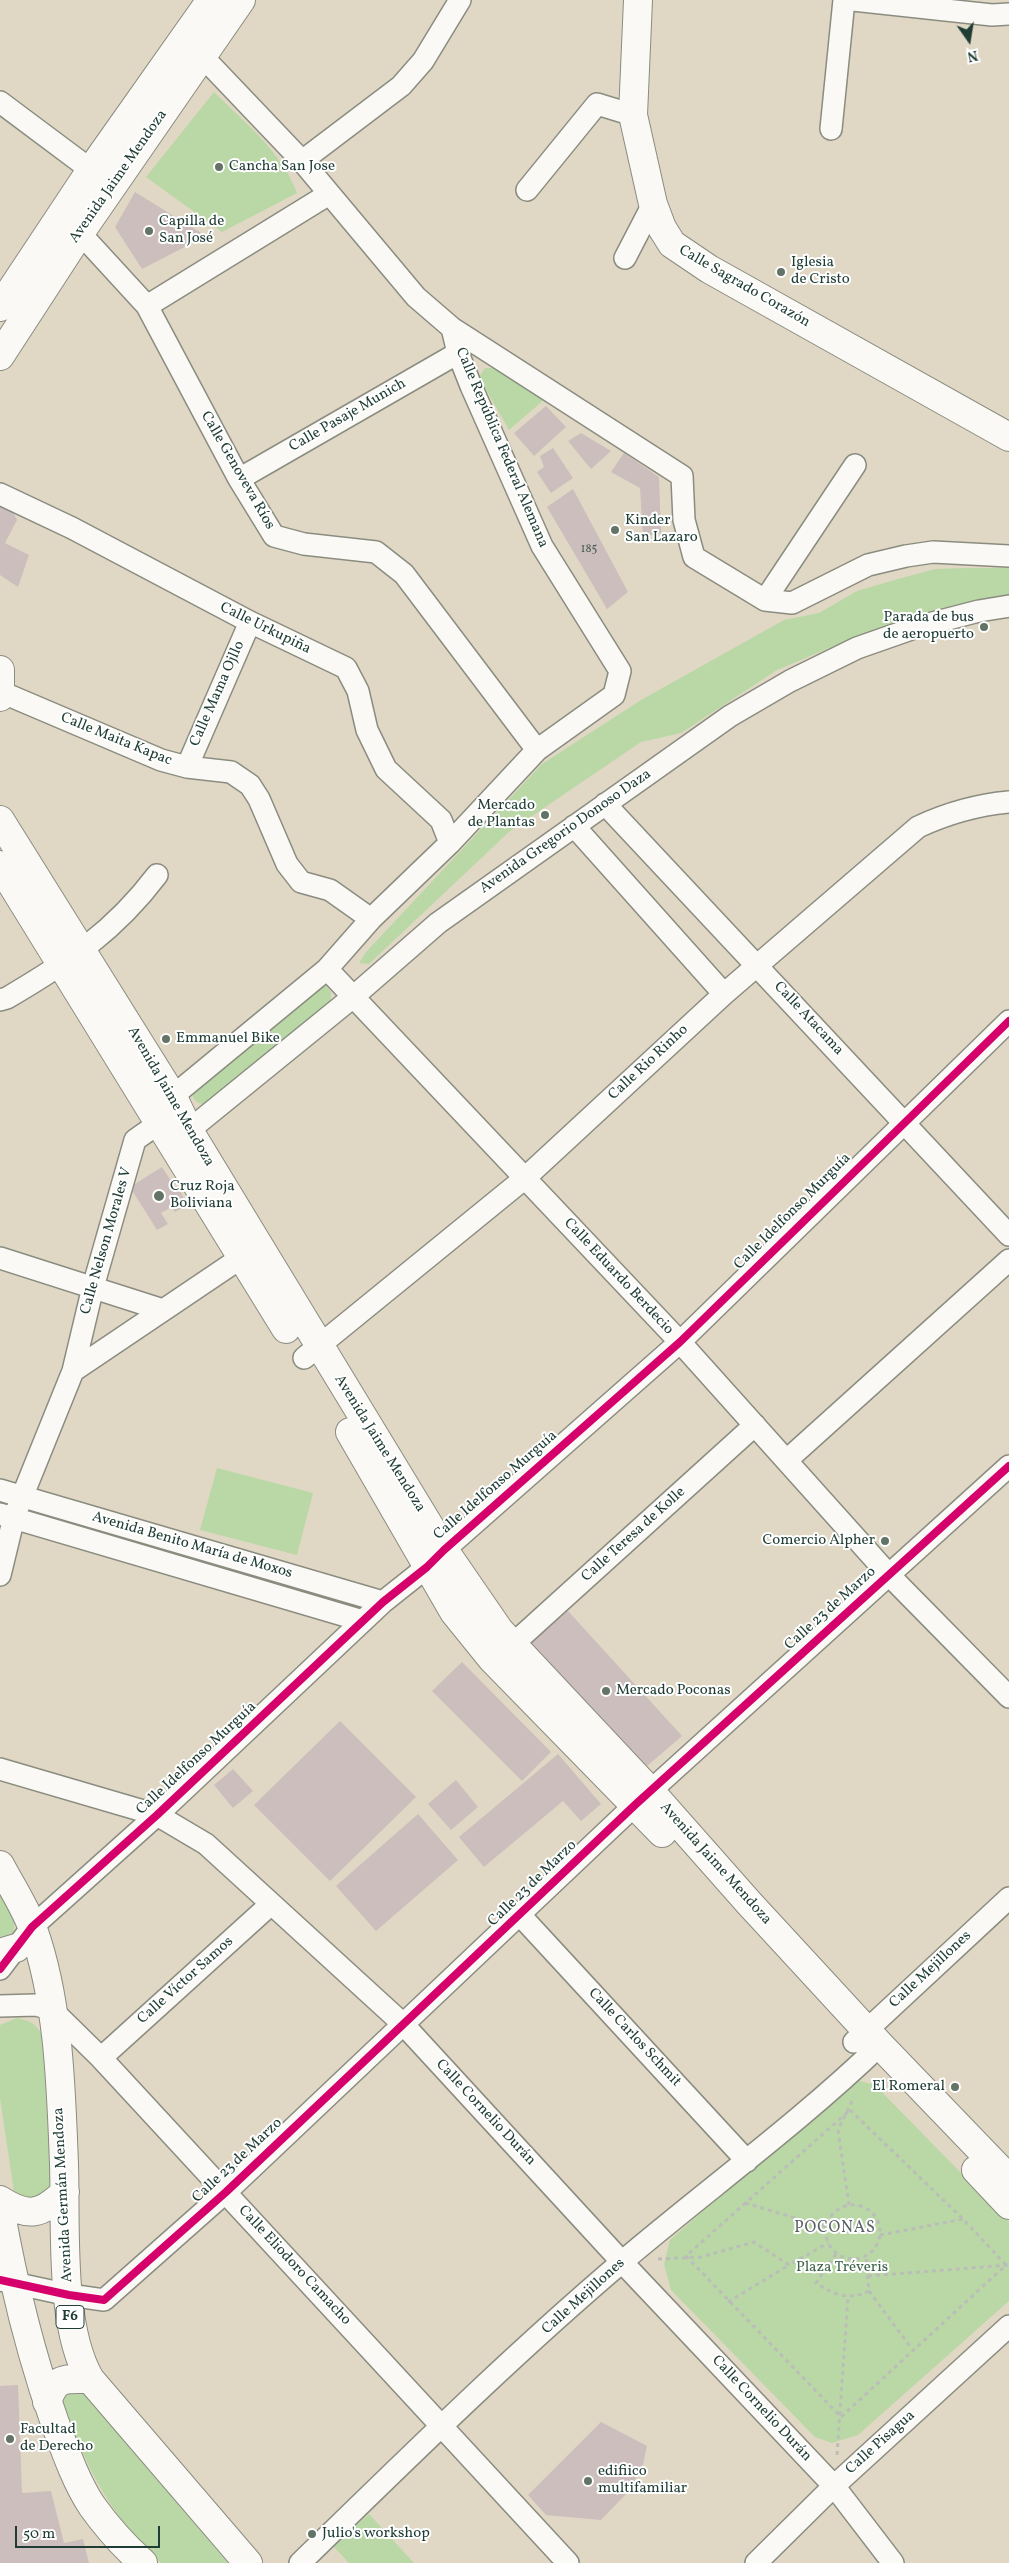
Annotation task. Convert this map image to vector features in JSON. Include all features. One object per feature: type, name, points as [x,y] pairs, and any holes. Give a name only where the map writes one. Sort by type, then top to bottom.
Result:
[{"type":"main road","name":"Avenida Jaime Mendoza","points":[[3,343],[80,233],[192,49],[211,0]]},
{"type":"main road","name":"Avenida Jaime Mendoza","points":[[0,307],[91,170],[192,49],[241,0]]},
{"type":"main road","name":"Calle Sagrado Corazón","points":[[638,0],[633,115],[653,204],[662,228],[672,244],[685,254],[1009,437]]},
{"type":"main road","name":"Avenida Jaime Mendoza","points":[[0,820],[73,958],[169,1121],[435,1559],[512,1645],[643,1798],[867,2043],[1009,2205]]},
{"type":"main road","name":"Avenida Jaime Mendoza","points":[[0,865],[73,958]]},
{"type":"main road","name":"Avenida Jaime Mendoza","points":[[435,1559],[454,1612],[492,1659],[643,1798]]},
{"type":"main road","name":"Avenida Germán Mendoza","points":[[0,1865],[12,1949],[43,1962],[56,2039],[68,2295],[72,2332],[80,2362],[90,2379],[248,2563]]},
{"type":"main road","name":"Avenida Jaime Mendoza","points":[[867,2043],[1009,2179]]},
{"type":"main road","points":[[0,2200],[28,2213],[44,2210],[64,2192]]},
{"type":"main road","points":[[0,2210],[7,2282],[64,2449],[92,2505],[124,2545],[142,2563]]},
{"type":"main road","points":[[47,2402],[53,2386],[64,2379],[90,2379]]},
{"type":"street","points":[[302,162],[401,86],[423,61],[460,0]]},
{"type":"street","points":[[831,128],[844,0]]},
{"type":"street","points":[[853,0],[992,15],[1009,14]]},
{"type":"street","name":"Calle República Federal Alemana","points":[[192,49],[302,162],[416,297],[452,328],[458,353],[542,546],[620,671],[614,695],[537,750]]},
{"type":"street","points":[[0,102],[91,170]]},
{"type":"street","points":[[527,190],[597,104],[633,115]]},
{"type":"street","points":[[147,306],[328,194]]},
{"type":"street","points":[[625,258],[653,204]]},
{"type":"street","name":"Calle Genoveva Ríos","points":[[59,216],[80,233],[147,306],[239,479],[274,536],[304,544],[376,552],[404,574],[537,750]]},
{"type":"street","points":[[452,328],[682,476],[684,520],[694,556],[765,600],[792,603],[868,565],[906,556],[933,552],[1009,556]]},
{"type":"street","name":"Calle Pasaje Munich","points":[[239,479],[458,353]]},
{"type":"street","points":[[765,600],[855,465]]},
{"type":"street","name":"Calle Urkupiña","points":[[0,494],[72,528],[250,622],[346,668],[358,691],[367,730],[386,769],[441,820],[450,843]]},
{"type":"street","name":"Avenida Gregorio Donoso Daza","points":[[169,1121],[353,997],[438,923],[730,716],[790,681],[840,656],[917,627],[979,611],[1009,606]]},
{"type":"street","name":"Calle Mama Ojllo","points":[[187,767],[250,622]]},
{"type":"street","name":"Calle Maita Kapac","points":[[0,687],[161,760],[187,767],[231,772],[250,785],[259,799],[287,864],[301,882],[330,890],[371,919]]},
{"type":"street","points":[[169,1121],[327,969],[371,919],[450,843],[537,750]]},
{"type":"street","name":"Calle Rio Rinho","points":[[311,1352],[525,1178],[724,994],[918,827],[945,814],[982,804],[1009,802]]},
{"type":"street","name":"Calle Atacama","points":[[605,804],[905,1121],[1009,1235]]},
{"type":"street","points":[[574,826],[724,994]]},
{"type":"street","points":[[0,1000],[8,998],[73,958],[115,923],[140,898],[157,875]]},
{"type":"street","name":"Calle Eduardo Berdecio","points":[[327,969],[680,1342],[889,1575],[1009,1697]]},
{"type":"street","name":"Calle Idelfonso Murguía","points":[[12,1949],[158,1815],[383,1602],[435,1559],[680,1342],[1009,1021]]},
{"type":"street","name":"Calle Nelson Morales V","points":[[0,1575],[7,1516],[23,1496],[73,1371],[93,1287],[135,1140],[169,1121]]},
{"type":"street","points":[[73,1371],[250,1252]]},
{"type":"street","points":[[0,1258],[163,1310]]},
{"type":"street","points":[[787,1460],[1009,1260]]},
{"type":"street","name":"Calle Teresa de Kolle","points":[[512,1645],[755,1425]]},
{"type":"street","name":"Calle 23 de Marzo","points":[[7,2282],[68,2295],[104,2300],[226,2192],[643,1798],[1009,1466]]},
{"type":"street","name":"Avenida Benito María de Moxos","points":[[0,1490],[383,1602]]},
{"type":"street","name":"Avenida Benito María de Moxos","points":[[7,1516],[363,1621]]},
{"type":"street","name":"Calle Cornelio Durán","points":[[0,1769],[158,1815],[206,1844],[404,2024],[622,2262],[834,2486],[893,2563]]},
{"type":"street","name":"Calle Mejillones","points":[[300,2563],[442,2426],[622,2262],[747,2161],[867,2043],[1009,1898]]},
{"type":"street","name":"Calle Víctor Samos","points":[[101,2058],[271,1904]]},
{"type":"street","name":"Calle Carlos Schmit","points":[[520,1915],[747,2161]]},
{"type":"street","points":[[0,2006],[36,2005],[51,2010]]},
{"type":"street","name":"Calle Eliodoro Camacho","points":[[51,2010],[101,2058],[568,2563]]},
{"type":"street","name":"Calle Pisagua","points":[[756,2563],[834,2486],[1009,2326]]},
{"type":"path","points":[[686,2256],[850,2110]]},
{"type":"path","points":[[849,2205],[838,2130],[850,2110]]},
{"type":"path","points":[[850,2110],[1008,2265]]},
{"type":"path","points":[[745,2203],[826,2228]]},
{"type":"path","points":[[849,2205],[863,2206],[871,2211],[877,2218],[880,2235],[876,2246],[866,2255],[852,2259],[836,2254],[828,2243],[826,2228],[830,2215],[837,2209],[849,2205]]},
{"type":"path","points":[[880,2235],[963,2219]]},
{"type":"path","points":[[686,2256],[701,2257],[754,2242],[789,2265]]},
{"type":"path","points":[[728,2302],[828,2243]]},
{"type":"path","points":[[836,2254],[816,2283],[827,2291],[848,2296],[857,2297],[869,2291]]},
{"type":"path","points":[[866,2255],[869,2291],[912,2350]]},
{"type":"path","points":[[686,2256],[728,2302],[841,2417]]},
{"type":"path","points":[[868,2276],[1008,2265]]},
{"type":"path","points":[[841,2417],[912,2350],[1008,2265]]},
{"type":"path","points":[[834,2486],[841,2417],[848,2296]]},
{"type":"green space","name":"Cancha San Jose","points":[[214,92],[272,151],[282,164],[297,193],[222,232],[146,177]]},
{"type":"green space","points":[[485,368],[495,368],[545,399],[509,430],[479,377]]},
{"type":"green space","points":[[1009,568],[1009,596],[915,617],[841,643],[777,670],[681,733],[641,742],[510,831],[369,964],[359,963],[366,952],[542,764],[641,700],[784,620],[819,613],[857,591],[898,579],[935,569]]},
{"type":"green space","points":[[326,986],[331,992],[330,1007],[206,1105],[195,1100],[192,1089],[318,987]]},
{"type":"green space","points":[[217,1468],[313,1493],[297,1555],[200,1530]]},
{"type":"green space","points":[[0,1888],[11,1910],[14,1926],[13,1932],[0,1941]]},
{"type":"green space","points":[[17,2018],[33,2024],[43,2037],[51,2187],[35,2203],[14,2192],[0,2098],[0,2025]]},
{"type":"green space","name":"Plaza Tréveris","points":[[860,2081],[875,2085],[1009,2222],[1009,2301],[858,2435],[832,2443],[815,2437],[671,2290],[664,2264],[670,2240],[840,2089]]},
{"type":"green space","points":[[76,2383],[228,2563],[161,2563],[126,2526],[99,2486],[69,2419],[61,2395]]},
{"type":"green space","points":[[369,2514],[414,2563],[349,2563],[333,2546]]},
{"type":"building","points":[[135,192],[206,236],[142,269],[115,227]]},
{"type":"building","points":[[546,406],[566,427],[534,456],[514,433]]},
{"type":"building","points":[[581,433],[611,451],[591,469],[568,441]]},
{"type":"building","points":[[553,448],[573,478],[551,493],[537,472],[544,467],[540,456]]},
{"type":"building","points":[[624,453],[659,477],[661,534],[643,536],[640,488],[611,472]]},
{"type":"building","points":[[573,489],[628,592],[607,609],[547,507]]},
{"type":"building","points":[[0,504],[12,510],[17,520],[5,543],[29,555],[18,587],[0,575]]},
{"type":"building","name":"Cruz Roja Boliviana","points":[[162,1167],[178,1192],[180,1191],[185,1200],[182,1202],[185,1206],[175,1212],[172,1207],[161,1213],[168,1224],[157,1230],[130,1187]]},
{"type":"building","name":"Mercado Poconas","points":[[568,1611],[682,1736],[647,1766],[527,1645]]},
{"type":"building","points":[[462,1662],[551,1752],[522,1781],[432,1691]]},
{"type":"building","points":[[340,1721],[416,1797],[330,1881],[254,1805]]},
{"type":"building","points":[[558,1754],[601,1804],[581,1821],[563,1801],[484,1867],[459,1837]]},
{"type":"building","points":[[233,1769],[253,1791],[233,1808],[214,1785]]},
{"type":"building","points":[[456,1780],[478,1807],[451,1830],[428,1804]]},
{"type":"building","points":[[418,1814],[458,1860],[376,1931],[336,1886]]},
{"type":"building","points":[[18,2385],[22,2493],[51,2491],[64,2543],[83,2539],[89,2563],[0,2563],[0,2386]]},
{"type":"building","name":"edifiico multifamiliar","points":[[601,2422],[647,2446],[642,2469],[626,2494],[601,2520],[546,2515],[528,2495]]},
{"type":"cycle path","points":[[0,1969],[32,1927],[157,1815],[383,1602],[427,1567],[680,1342],[1009,1021]]},
{"type":"cycle path","points":[[0,2280],[69,2295],[104,2300],[226,2192],[636,1804],[1009,1466]]},
{"type":"place","name":"Cancha San Jose","points":[[219,167]]},
{"type":"place","name":"Capilla de San José","points":[[149,231]]},
{"type":"place","name":"Iglesia de Cristo","points":[[781,272]]},
{"type":"place","name":"Kinder San Lazaro","points":[[615,530]]},
{"type":"place","name":"Parada de bus de aeropuerto","points":[[984,627]]},
{"type":"place","name":"Mercado de Plantas","points":[[545,815]]},
{"type":"place","name":"Emmanuel Bike","points":[[166,1039]]},
{"type":"place","name":"Cruz Roja Boliviana","points":[[159,1196]]},
{"type":"place","name":"Comercio Alpher","points":[[885,1541]]},
{"type":"place","name":"Mercado Poconas","points":[[606,1691]]},
{"type":"place","name":"El Romeral","points":[[955,2087]]},
{"type":"place","name":"Facultad de Derecho","points":[[10,2439]]},
{"type":"place","name":"edifiico multifamiliar","points":[[588,2481]]},
{"type":"place","name":"Julio's workshop","points":[[312,2534]]},
{"type":"district","name":"POCONAS","points":[[835,2229]]}]
